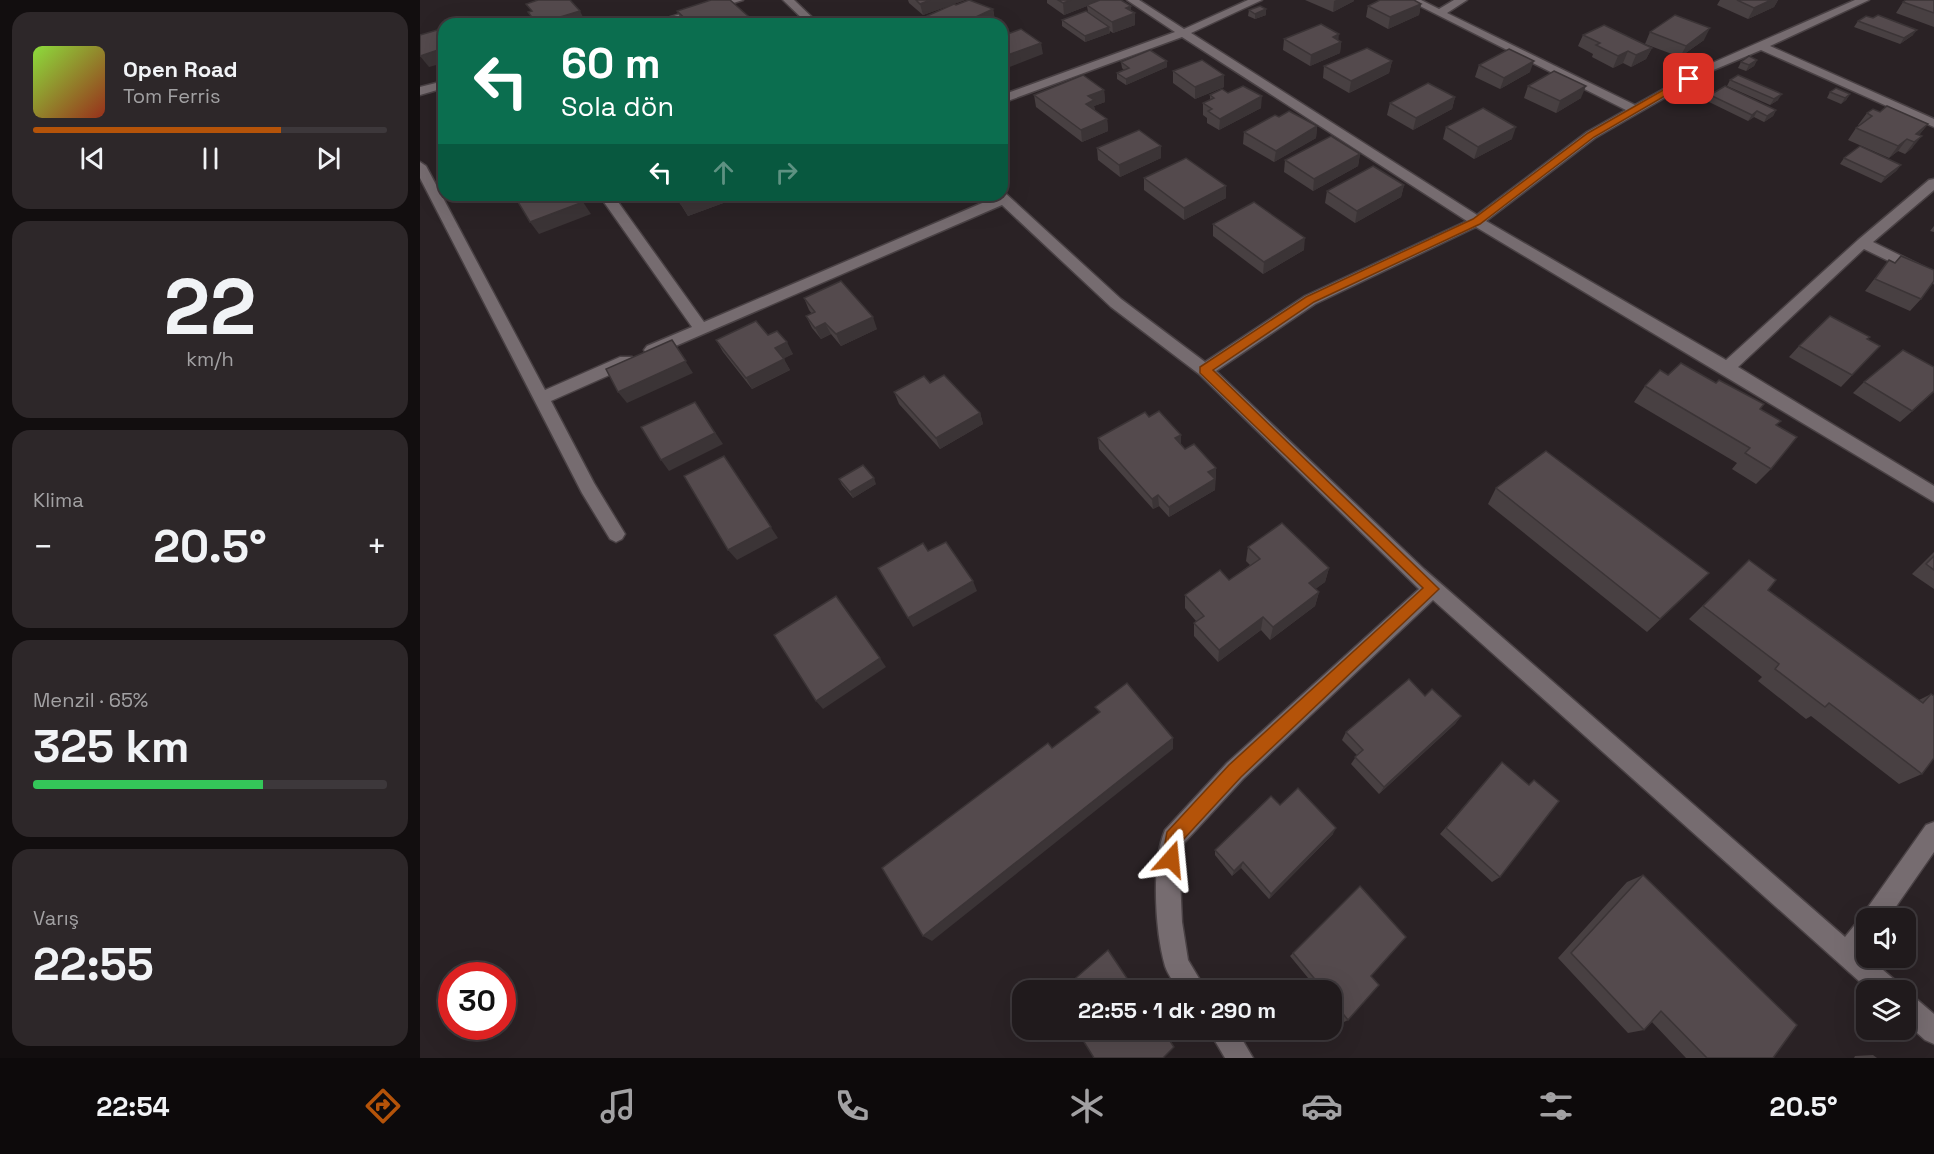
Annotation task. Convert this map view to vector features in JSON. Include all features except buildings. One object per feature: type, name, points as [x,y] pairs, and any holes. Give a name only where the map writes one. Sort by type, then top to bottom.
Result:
[{"type":"street","points":[[674,18],[738,0]]},
{"type":"street","points":[[789,0],[808,18]]},
{"type":"street","points":[[1132,0],[1477,221],[1727,368],[1934,495]]},
{"type":"street","points":[[1008,97],[1183,33],[1257,0]]},
{"type":"street","points":[[1413,0],[1636,110]]},
{"type":"street","points":[[1439,13],[1462,0]]},
{"type":"street","points":[[1205,370],[1310,300],[1477,221],[1591,135],[1707,69],[1857,1]]},
{"type":"street","points":[[1761,46],[1934,123]]},
{"type":"street","points":[[420,91],[438,86]]},
{"type":"street","points":[[420,166],[438,201]]},
{"type":"street","points":[[1727,368],[1863,243],[1934,183]]},
{"type":"street","points":[[438,201],[588,488],[616,534]]},
{"type":"street","points":[[610,201],[701,329]]},
{"type":"street","points":[[541,398],[992,201]]},
{"type":"street","points":[[1005,201],[1116,303],[1205,370],[1432,589],[1876,980]]},
{"type":"street","points":[[1863,243],[1934,279]]},
{"type":"street","points":[[1187,980],[1177,965],[1170,922],[1168,879],[1173,838],[1235,771],[1432,589]]},
{"type":"street","points":[[1881,908],[1934,833]]},
{"type":"street","points":[[1847,955],[1856,943]]},
{"type":"street","points":[[1916,1015],[1934,1031]]},
{"type":"street","points":[[1228,1040],[1240,1058]]},
{"type":"route","points":[[1171,859],[1173,838],[1235,771],[1432,589],[1205,370],[1310,300],[1477,221],[1591,135],[1689,79]]}]
